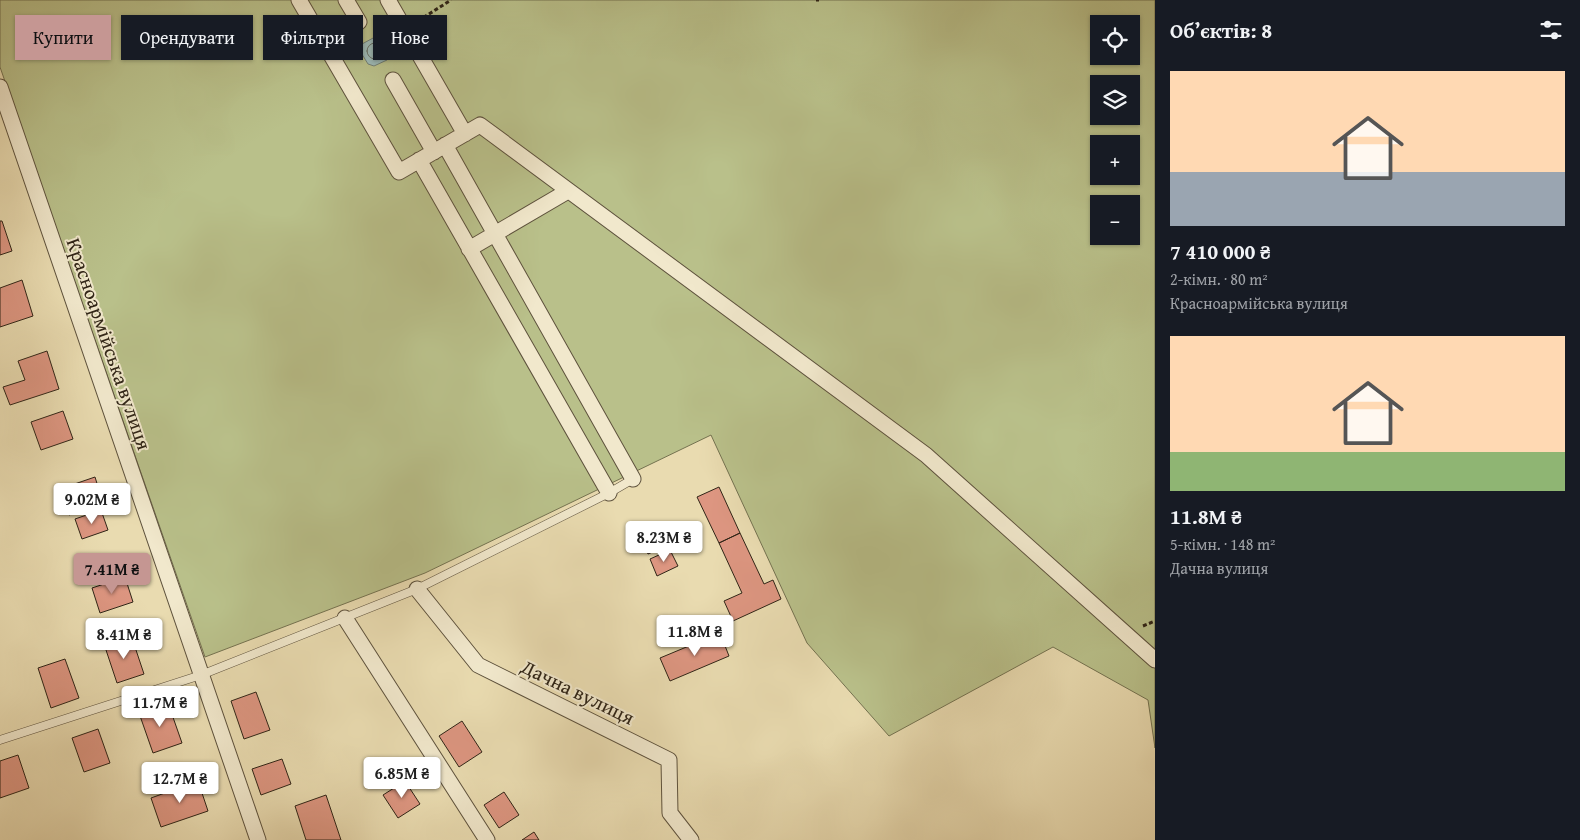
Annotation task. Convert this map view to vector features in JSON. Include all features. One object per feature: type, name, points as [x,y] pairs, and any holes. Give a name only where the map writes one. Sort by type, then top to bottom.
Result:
[{"type":"street","points":[[299,0],[399,172],[480,125],[926,455],[1155,660]]},
{"type":"street","points":[[346,0],[355,15]]},
{"type":"street","points":[[388,0],[397,15]]},
{"type":"street","points":[[423,60],[465,134]]},
{"type":"street","points":[[393,80],[495,234],[632,479]]},
{"type":"street","name":"Красноармійська вулиця","points":[[0,88],[258,840]]},
{"type":"street","points":[[419,160],[609,493]]},
{"type":"street","points":[[469,249],[568,191]]},
{"type":"street","name":"Дачна вулиця","points":[[418,589],[478,665],[669,760],[670,813],[691,840]]},
{"type":"street","points":[[345,618],[487,840]]},
{"type":"lane","points":[[0,740],[201,675],[418,589],[609,493],[632,479]]},
{"type":"path","points":[[427,15],[451,0]]},
{"type":"green space","points":[[0,0],[1155,0],[1155,748],[1148,700],[1053,647],[889,736],[807,643],[711,435],[425,573],[205,657],[0,67]]},
{"type":"water","points":[[373,38],[373,60],[387,60],[374,66],[368,64],[363,56],[363,43]]},
{"type":"building","points":[[0,221],[2,221],[12,251],[0,255]]},
{"type":"building","points":[[22,280],[33,316],[0,327],[0,288]]},
{"type":"building","points":[[47,351],[59,389],[10,405],[3,387],[25,380],[18,361]]},
{"type":"building","points":[[63,411],[73,439],[41,450],[31,422]]},
{"type":"building","points":[[95,477],[103,503],[69,515],[60,489]]},
{"type":"building","points":[[719,487],[740,533],[719,543],[697,497]]},
{"type":"building","points":[[101,510],[108,530],[82,539],[75,519]]},
{"type":"building","points":[[661,528],[668,545],[648,554],[640,537]]},
{"type":"building","points":[[740,533],[764,584],[773,580],[781,599],[733,621],[724,601],[742,593],[719,543]]},
{"type":"building","points":[[670,550],[678,566],[657,576],[650,559]]},
{"type":"building","points":[[125,577],[133,602],[100,613],[92,588]]},
{"type":"building","points":[[720,633],[729,656],[670,681],[660,658]]},
{"type":"building","points":[[132,638],[144,674],[117,683],[105,647]]},
{"type":"building","points":[[65,659],[79,698],[51,708],[38,668]]},
{"type":"building","points":[[256,692],[270,730],[244,739],[231,701]]},
{"type":"building","points":[[168,703],[182,743],[153,753],[139,713]]},
{"type":"building","points":[[462,721],[482,752],[459,767],[439,736]]},
{"type":"building","points":[[98,729],[110,763],[84,772],[72,738]]},
{"type":"building","points":[[18,755],[29,788],[0,798],[0,761]]},
{"type":"building","points":[[282,759],[291,784],[261,795],[252,769]]},
{"type":"building","points":[[198,781],[208,811],[161,827],[151,798]]},
{"type":"building","points":[[405,781],[420,804],[398,818],[383,795]]},
{"type":"building","points":[[504,792],[519,815],[499,828],[484,805]]},
{"type":"building","points":[[326,795],[341,840],[306,840],[295,806]]},
{"type":"building","points":[[534,832],[539,840],[522,840]]}]
